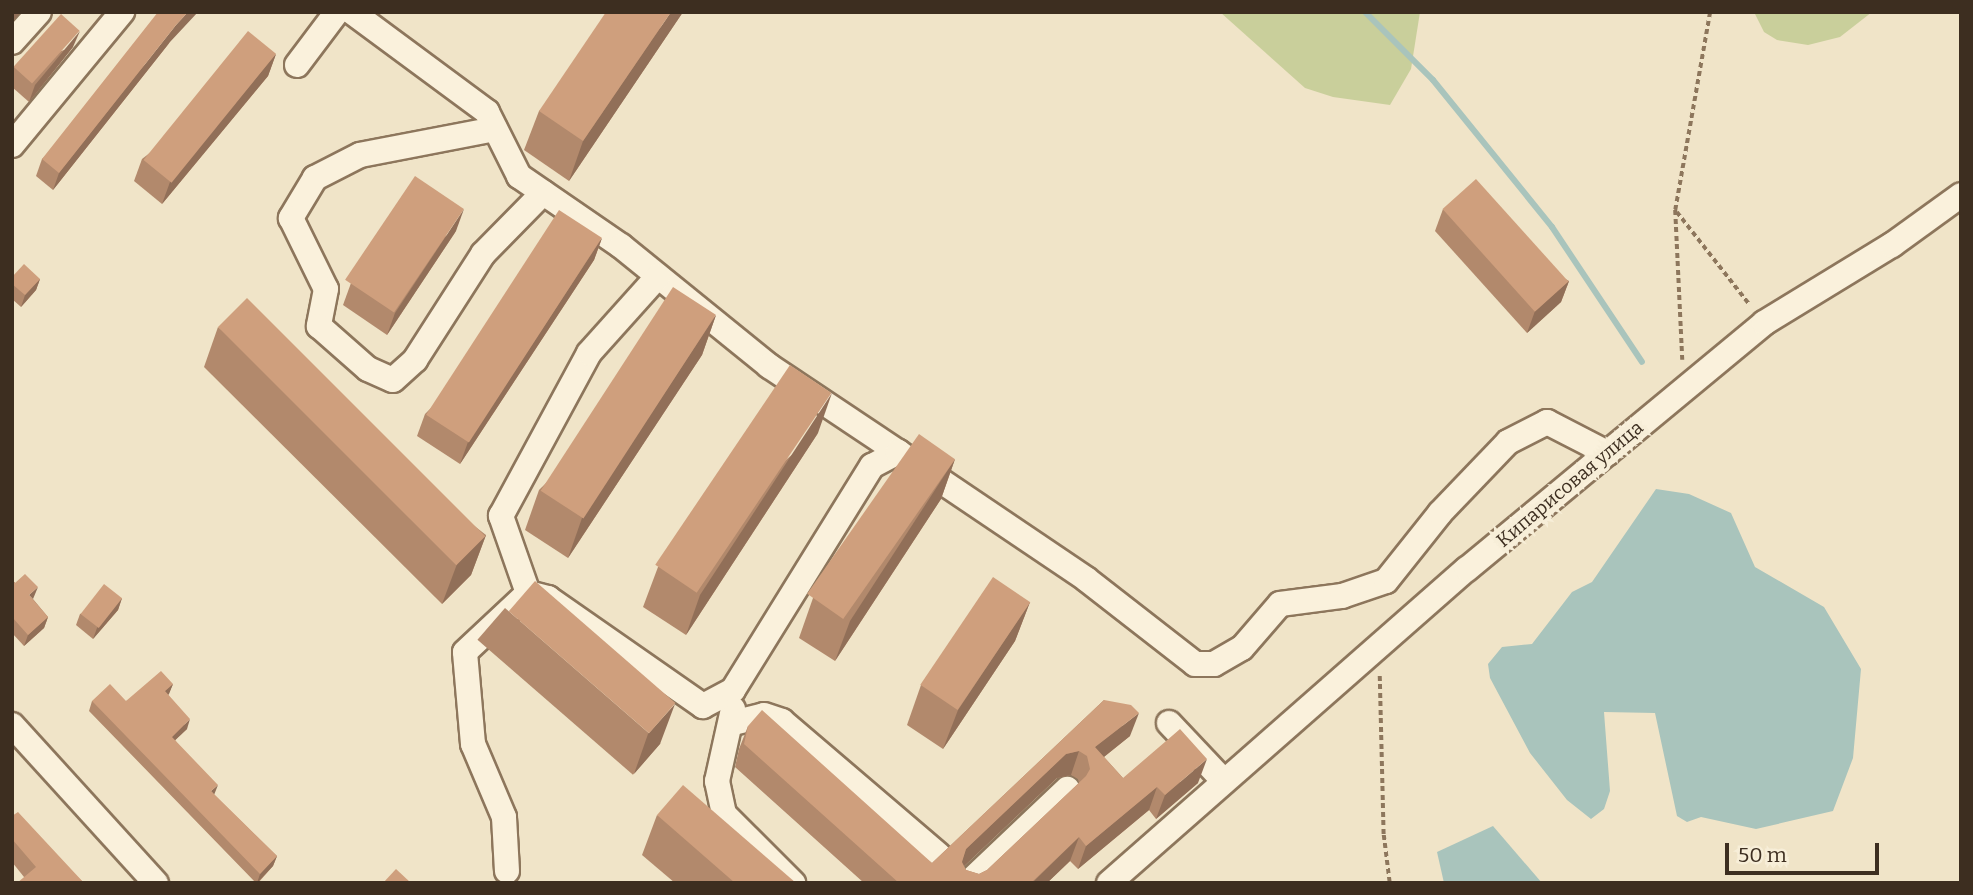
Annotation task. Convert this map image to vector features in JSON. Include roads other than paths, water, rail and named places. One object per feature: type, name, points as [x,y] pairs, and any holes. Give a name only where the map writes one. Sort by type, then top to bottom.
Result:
[{"type":"street","points":[[12,42],[39,12]]},
{"type":"street","points":[[14,138],[122,12]]},
{"type":"street","points":[[297,65],[338,12]]},
{"type":"street","points":[[352,12],[487,112],[519,176],[658,275],[769,366],[1086,579],[1195,664],[1214,664],[1242,648],[1280,604],[1342,596],[1386,581],[1440,513],[1508,442],[1547,422],[1606,453]]},
{"type":"street","points":[[495,129],[360,155],[315,178],[291,218],[326,289],[319,326],[368,369],[393,380],[415,360],[483,254],[543,193]]},
{"type":"street","name":"Кипарисовая улица","points":[[1109,883],[1222,779],[1606,453],[1764,323],[1892,244],[1961,195]]},
{"type":"street","points":[[528,593],[500,516],[589,353],[658,275]]},
{"type":"street","points":[[528,593],[548,597],[703,706],[733,690],[872,466],[898,452]]},
{"type":"street","points":[[507,871],[504,817],[473,744],[465,652],[528,593]]},
{"type":"street","points":[[733,690],[733,723],[717,781],[724,814],[793,883]]},
{"type":"street","points":[[733,723],[764,715],[782,721],[939,855]]},
{"type":"street","points":[[1169,723],[1222,779]]},
{"type":"street","points":[[12,725],[156,883]]},
{"type":"street","points":[[968,883],[1067,789]]},
{"type":"water","points":[[1656,489],[1689,494],[1731,513],[1755,567],[1824,607],[1861,669],[1853,758],[1833,811],[1756,829],[1701,817],[1687,822],[1677,816],[1655,713],[1604,712],[1610,791],[1604,809],[1591,819],[1567,800],[1530,753],[1490,678],[1488,664],[1502,647],[1532,644],[1572,592],[1592,582]]},
{"type":"water","points":[[1493,826],[1542,883],[1444,883],[1437,852]]},
{"type":"waterway","points":[[1365,12],[1433,80],[1552,227],[1642,362]]}]
